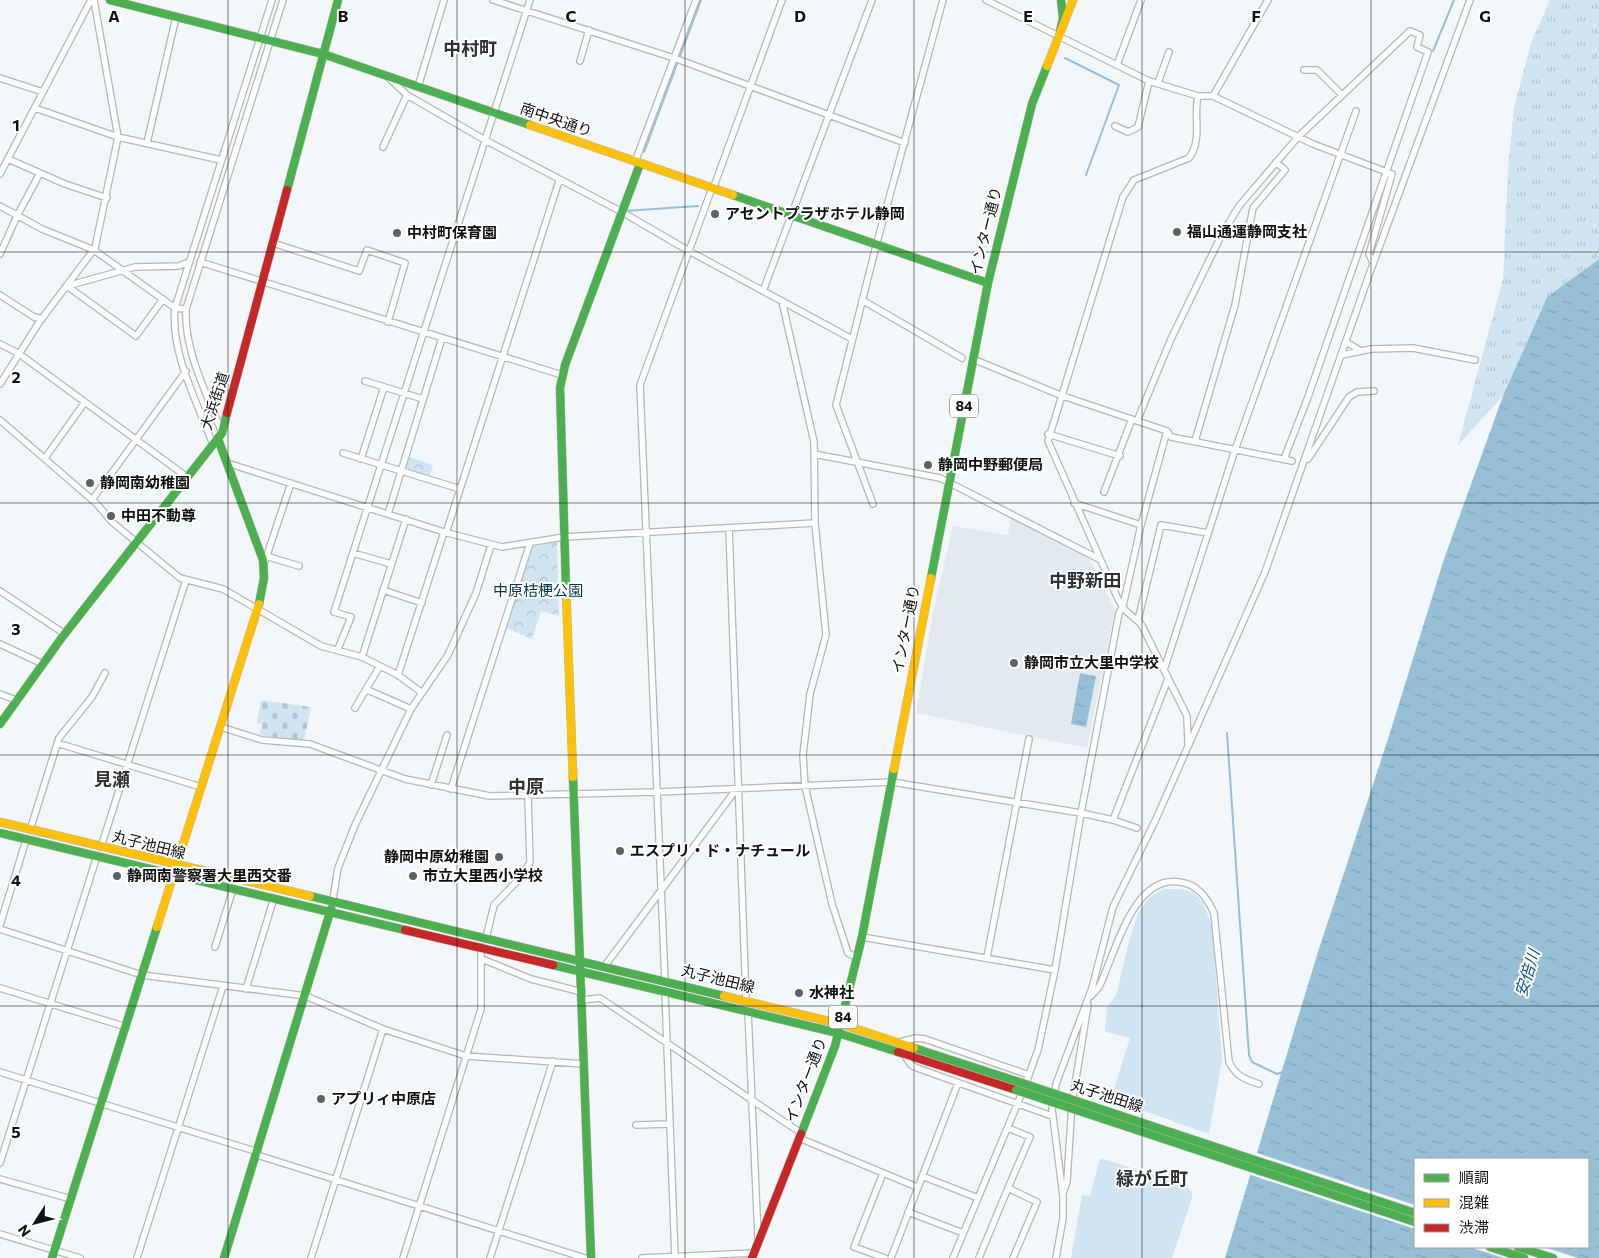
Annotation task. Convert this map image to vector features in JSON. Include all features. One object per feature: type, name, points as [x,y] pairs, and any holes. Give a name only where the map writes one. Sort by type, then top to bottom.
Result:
[{"type":"main road","name":"南中央通り","points":[[110,0],[323,54],[988,283]]},
{"type":"main road","name":"大浜街道","points":[[0,724],[65,634],[136,541],[218,439],[263,282],[338,0]]},
{"type":"main road","points":[[1059,36],[1063,18],[1061,0]]},
{"type":"main road","name":"インター通り","points":[[753,1256],[841,1024],[862,937],[948,482],[988,283],[1032,104],[1072,0]]},
{"type":"main road","points":[[591,1258],[559,411],[562,375],[622,212],[637,163]]},
{"type":"main road","points":[[54,1254],[259,608],[264,586],[264,567],[260,551],[218,439]]},
{"type":"main road","name":"丸子池田線","points":[[0,822],[176,866],[481,947],[838,1033],[902,1052],[1414,1222]]},
{"type":"main road","name":"丸子池田線","points":[[0,833],[274,898],[331,907],[486,938],[841,1024],[1414,1213]]},
{"type":"main road","points":[[224,1258],[306,996],[331,907]]},
{"type":"main road","points":[[1493,1248],[1524,1258]]},
{"type":"main road","points":[[1521,1248],[1552,1258]]},
{"type":"street","points":[[0,174],[92,0]]},
{"type":"street","points":[[0,384],[42,318],[94,250],[118,137],[92,0]]},
{"type":"street","points":[[218,439],[186,371],[174,334],[175,308],[272,0]]},
{"type":"street","points":[[218,439],[189,345],[185,325],[186,309],[283,0]]},
{"type":"street","points":[[418,87],[444,0]]},
{"type":"street","points":[[493,0],[675,58],[905,143]]},
{"type":"street","points":[[338,649],[351,617],[334,612],[530,0]]},
{"type":"street","points":[[637,163],[696,0]]},
{"type":"street","points":[[664,981],[640,385],[782,0]]},
{"type":"street","points":[[763,291],[872,0]]},
{"type":"street","points":[[873,504],[836,405],[876,246],[943,0]]},
{"type":"street","points":[[986,0],[1150,81],[1198,96],[1213,96],[1298,137],[1392,174],[1369,254],[1373,263]]},
{"type":"street","points":[[1116,65],[1141,0]]},
{"type":"street","points":[[1213,96],[1268,0]]},
{"type":"street","points":[[1056,1258],[1063,1218],[1063,1193],[1052,1116],[1056,1084],[1088,999],[1113,907],[1188,746],[1265,572],[1373,263],[1470,0]]},
{"type":"street","points":[[148,143],[176,17]]},
{"type":"street","points":[[580,61],[589,30]]},
{"type":"street","points":[[1104,492],[1134,420],[1172,339],[1221,236],[1239,206],[1298,137],[1410,31],[1420,35],[1415,49],[1428,52],[1308,397],[1284,459]]},
{"type":"street","points":[[1158,83],[1169,52]]},
{"type":"street","points":[[1304,70],[1317,70],[1342,95]]},
{"type":"street","points":[[388,77],[407,95],[485,140],[622,212],[689,251],[852,339]]},
{"type":"street","points":[[0,78],[43,92]]},
{"type":"street","points":[[1115,126],[1128,132],[1138,127],[1150,81]]},
{"type":"street","points":[[383,147],[407,95]]},
{"type":"street","points":[[1188,746],[1187,716],[1138,620],[1123,606],[1099,559],[1050,451],[1048,434],[1123,197],[1134,180],[1189,158],[1192,154],[1198,136],[1195,111],[1198,96]]},
{"type":"street","points":[[35,108],[118,137],[221,160]]},
{"type":"street","points":[[1164,670],[1235,450],[1356,111]]},
{"type":"street","points":[[8,159],[106,198]]},
{"type":"street","points":[[1195,441],[1235,305],[1253,208],[1286,170],[1276,162]]},
{"type":"street","points":[[0,254],[17,216],[40,173]]},
{"type":"street","points":[[398,675],[460,489],[500,357],[558,180]]},
{"type":"street","points":[[0,206],[42,229],[94,250],[175,308],[186,309]]},
{"type":"street","points":[[273,243],[359,271],[367,250],[405,263],[388,322]]},
{"type":"street","points":[[67,286],[152,265],[179,266],[190,262]]},
{"type":"street","points":[[200,262],[562,375]]},
{"type":"street","points":[[67,286],[136,336],[163,299]]},
{"type":"street","points":[[0,295],[34,317],[42,318]]},
{"type":"street","points":[[862,300],[962,358]]},
{"type":"street","points":[[782,301],[814,442],[815,523],[826,634],[810,694],[804,755],[806,786],[832,904],[848,953],[857,958]]},
{"type":"street","points":[[388,514],[442,338]]},
{"type":"street","points":[[1346,342],[1361,351]]},
{"type":"street","points":[[0,344],[18,353],[187,477]]},
{"type":"street","points":[[1342,355],[1361,351],[1413,348],[1475,360]]},
{"type":"street","points":[[973,359],[1060,395],[1167,431],[1171,436],[1292,461]]},
{"type":"street","points":[[92,500],[186,371]]},
{"type":"street","points":[[365,381],[423,399]]},
{"type":"street","points":[[361,458],[384,387]]},
{"type":"street","points":[[1304,462],[1349,397],[1357,392],[1374,391]]},
{"type":"street","points":[[45,458],[86,402]]},
{"type":"street","points":[[0,420],[92,500],[112,522],[170,571],[186,580],[223,589],[259,608],[321,646],[338,649],[362,657],[398,675],[421,692]]},
{"type":"street","points":[[952,1258],[1008,1128],[1038,1050],[1056,970],[1081,813],[1119,613],[1123,606],[1141,525],[1167,431]]},
{"type":"street","points":[[1048,434],[1120,456]]},
{"type":"street","points":[[343,453],[460,489]]},
{"type":"street","points":[[814,454],[940,478],[1099,559]]},
{"type":"street","points":[[227,463],[292,482],[445,532],[502,548],[564,537],[815,523]]},
{"type":"street","points":[[264,567],[269,557],[292,482]]},
{"type":"street","points":[[1074,503],[1141,525]]},
{"type":"street","points":[[362,657],[406,519]]},
{"type":"street","points":[[1138,620],[1161,525],[1208,533]]},
{"type":"street","points":[[729,528],[746,1000]]},
{"type":"street","points":[[451,789],[530,543]]},
{"type":"street","points":[[331,907],[338,868],[380,770],[421,692],[448,655],[476,593],[491,545]]},
{"type":"street","points":[[353,552],[392,564]]},
{"type":"street","points":[[269,557],[299,566]]},
{"type":"street","points":[[101,847],[186,580]]},
{"type":"street","points":[[383,590],[422,602]]},
{"type":"street","points":[[0,592],[65,634]]},
{"type":"street","points":[[0,644],[43,664]]},
{"type":"street","points":[[355,708],[380,666]]},
{"type":"street","points":[[30,830],[57,743],[92,697],[105,672]]},
{"type":"street","points":[[1113,820],[1168,679]]},
{"type":"street","points":[[365,691],[370,690],[411,709]]},
{"type":"street","points":[[0,694],[16,700]]},
{"type":"street","points":[[221,727],[262,740],[310,744],[380,770],[451,789],[490,796],[573,795],[892,782],[1081,813],[1113,820],[1137,828]]},
{"type":"street","points":[[431,784],[447,735]]},
{"type":"street","points":[[987,957],[1029,739]]},
{"type":"street","points":[[57,743],[201,787]]},
{"type":"street","points":[[604,967],[738,787]]},
{"type":"street","points":[[486,938],[494,905],[524,875],[530,862],[528,796]]},
{"type":"street","points":[[0,925],[26,840]]},
{"type":"street","points":[[0,1163],[97,856]]},
{"type":"street","points":[[1063,1193],[1067,1181],[1072,1103],[1088,999],[1099,987],[1138,901],[1156,885],[1167,881],[1188,884],[1205,896],[1214,913],[1229,1062],[1234,1072],[1242,1079],[1259,1084]]},
{"type":"street","points":[[216,947],[233,889]]},
{"type":"street","points":[[246,989],[274,898]]},
{"type":"street","points":[[0,929],[142,975],[306,996],[383,1029],[466,1056],[584,1064]]},
{"type":"street","points":[[862,937],[1056,970]]},
{"type":"street","points":[[403,1258],[481,1010],[481,947]]},
{"type":"street","points":[[482,959],[531,979],[582,992]]},
{"type":"street","points":[[137,1258],[224,986]]},
{"type":"street","points":[[0,988],[126,1027]]},
{"type":"street","points":[[665,991],[675,1257]]},
{"type":"street","points":[[582,1000],[600,998],[752,1100],[800,1136],[917,1187]]},
{"type":"street","points":[[748,1012],[759,1242]]},
{"type":"street","points":[[311,1258],[383,1029]]},
{"type":"street","points":[[900,1042],[925,1039],[1029,1076]]},
{"type":"street","points":[[902,1052],[911,1065],[917,1068],[1052,1116]]},
{"type":"street","points":[[490,1258],[553,1061]]},
{"type":"street","points":[[0,1072],[585,1258]]},
{"type":"street","points":[[891,1258],[958,1083]]},
{"type":"street","points":[[636,1125],[670,1124]]},
{"type":"street","points":[[979,1258],[1030,1137],[1008,1128]]},
{"type":"street","points":[[882,1172],[854,1247],[885,1258]]},
{"type":"street","points":[[922,1176],[978,1198]]},
{"type":"street","points":[[0,1178],[71,1199]]},
{"type":"street","points":[[1008,1188],[1037,1202],[1013,1258]]},
{"type":"street","points":[[908,1212],[963,1233]]},
{"type":"street","points":[[0,1234],[54,1254],[80,1258]]},
{"type":"street","points":[[642,1258],[753,1256]]},
{"type":"shaded area","name":"静岡市立大里中学校","points":[[1010,518],[1089,558],[1115,610],[1087,748],[916,713],[933,612],[953,526],[1008,535]]},
{"type":"green space","points":[[1550,0],[1599,0],[1599,259],[1547,297],[1503,396],[1458,445],[1503,279],[1508,168],[1514,108],[1531,43]]},
{"type":"green space","points":[[409,457],[433,465],[430,476],[405,468]]},
{"type":"green space","name":"中原桔梗公園","points":[[557,542],[559,616],[541,611],[532,639],[506,628],[532,547]]},
{"type":"green space","points":[[261,700],[311,707],[304,741],[260,735],[262,724],[257,723]]},
{"type":"green space","points":[[1164,889],[1180,889],[1193,892],[1203,903],[1212,925],[1222,1060],[1209,1134],[1111,1099],[1130,1038],[1105,1032],[1107,1007],[1116,996],[1129,941],[1138,913],[1150,897]]},
{"type":"green space","points":[[1100,1158],[1185,1185],[1192,1192],[1192,1198],[1172,1258],[1071,1258],[1082,1195],[1090,1196]]},
{"type":"water","name":"安倍川","points":[[1599,259],[1599,1258],[1225,1258],[1317,955],[1388,739],[1444,559],[1503,396],[1547,297]]},
{"type":"water","points":[[1080,673],[1096,676],[1086,727],[1071,724]]},
{"type":"pier","points":[[1254,1152],[1414,1205],[1414,1229],[1248,1174]]},
{"type":"pier","points":[[1472,1248],[1547,1248],[1578,1258],[1504,1258]]},
{"type":"waterway","points":[[644,152],[701,0]]},
{"type":"waterway","points":[[1433,51],[1454,0]]},
{"type":"waterway","points":[[1065,58],[1119,85],[1086,175]]},
{"type":"waterway","points":[[625,211],[698,206]]},
{"type":"waterway","points":[[1227,733],[1249,1055],[1252,1062],[1277,1074],[1283,1072]]},
{"type":"traffic: fast","points":[[110,0],[323,54],[530,125]]},
{"type":"traffic: fast","points":[[287,190],[338,0]]},
{"type":"traffic: fast","points":[[1059,36],[1063,18],[1061,0]]},
{"type":"traffic: fast","points":[[931,578],[988,283],[1032,104],[1047,66]]},
{"type":"traffic: fast","points":[[566,589],[560,388],[565,365],[640,164]]},
{"type":"traffic: fast","points":[[733,195],[988,283]]},
{"type":"traffic: fast","points":[[0,724],[63,636],[222,433],[227,413]]},
{"type":"traffic: fast","points":[[218,439],[263,560],[264,578],[259,604]]},
{"type":"traffic: fast","points":[[801,1134],[835,1046],[862,937],[894,769]]},
{"type":"traffic: fast","points":[[573,777],[591,1258]]},
{"type":"traffic: fast","points":[[0,833],[405,930]]},
{"type":"traffic: fast","points":[[310,896],[724,996]]},
{"type":"traffic: fast","points":[[224,1258],[331,909]]},
{"type":"traffic: fast","points":[[52,1258],[157,927]]},
{"type":"traffic: fast","points":[[553,965],[838,1033],[898,1052]]},
{"type":"traffic: fast","points":[[914,1048],[1019,1082]]},
{"type":"traffic: fast","points":[[1019,1082],[1414,1213]]},
{"type":"traffic: fast","points":[[1016,1090],[1414,1222]]},
{"type":"traffic: fast","points":[[1493,1248],[1524,1258]]},
{"type":"traffic: fast","points":[[1521,1248],[1553,1258]]},
{"type":"traffic: slow","points":[[1047,66],[1073,0]]},
{"type":"traffic: slow","points":[[530,125],[733,195]]},
{"type":"traffic: slow","points":[[894,769],[931,578]]},
{"type":"traffic: slow","points":[[566,589],[573,777]]},
{"type":"traffic: slow","points":[[157,927],[259,604]]},
{"type":"traffic: slow","points":[[0,822],[310,896]]},
{"type":"traffic: slow","points":[[724,996],[841,1024],[914,1048]]},
{"type":"traffic: jam","points":[[227,413],[287,190]]},
{"type":"traffic: jam","points":[[405,930],[553,965]]},
{"type":"traffic: jam","points":[[898,1052],[1016,1090]]},
{"type":"traffic: jam","points":[[752,1258],[801,1134]]},
{"type":"place","name":"アセントプラザホテル静岡","points":[[715,214]]},
{"type":"place","name":"福山通運静岡支社","points":[[1177,232]]},
{"type":"place","name":"中村町保育園","points":[[397,233]]},
{"type":"place","name":"静岡中野郵便局","points":[[928,465]]},
{"type":"place","name":"静岡南幼稚園","points":[[90,483]]},
{"type":"place","name":"中田不動尊","points":[[111,516]]},
{"type":"place","name":"静岡市立大里中学校","points":[[1014,663]]},
{"type":"place","name":"エスプリ・ド・ナチュール","points":[[620,851]]},
{"type":"place","name":"静岡中原幼稚園","points":[[499,857]]},
{"type":"place","name":"静岡南警察署大里西交番","points":[[117,876]]},
{"type":"place","name":"市立大里西小学校","points":[[413,876]]},
{"type":"place","name":"水神社","points":[[799,993]]},
{"type":"place","name":"アプリィ中原店","points":[[321,1099]]},
{"type":"district","name":"中村町","points":[[470,49]]},
{"type":"district","name":"中野新田","points":[[1085,581]]},
{"type":"district","name":"見瀬","points":[[112,780]]},
{"type":"district","name":"中原","points":[[526,787]]},
{"type":"district","name":"緑が丘町","points":[[1152,1179]]}]
